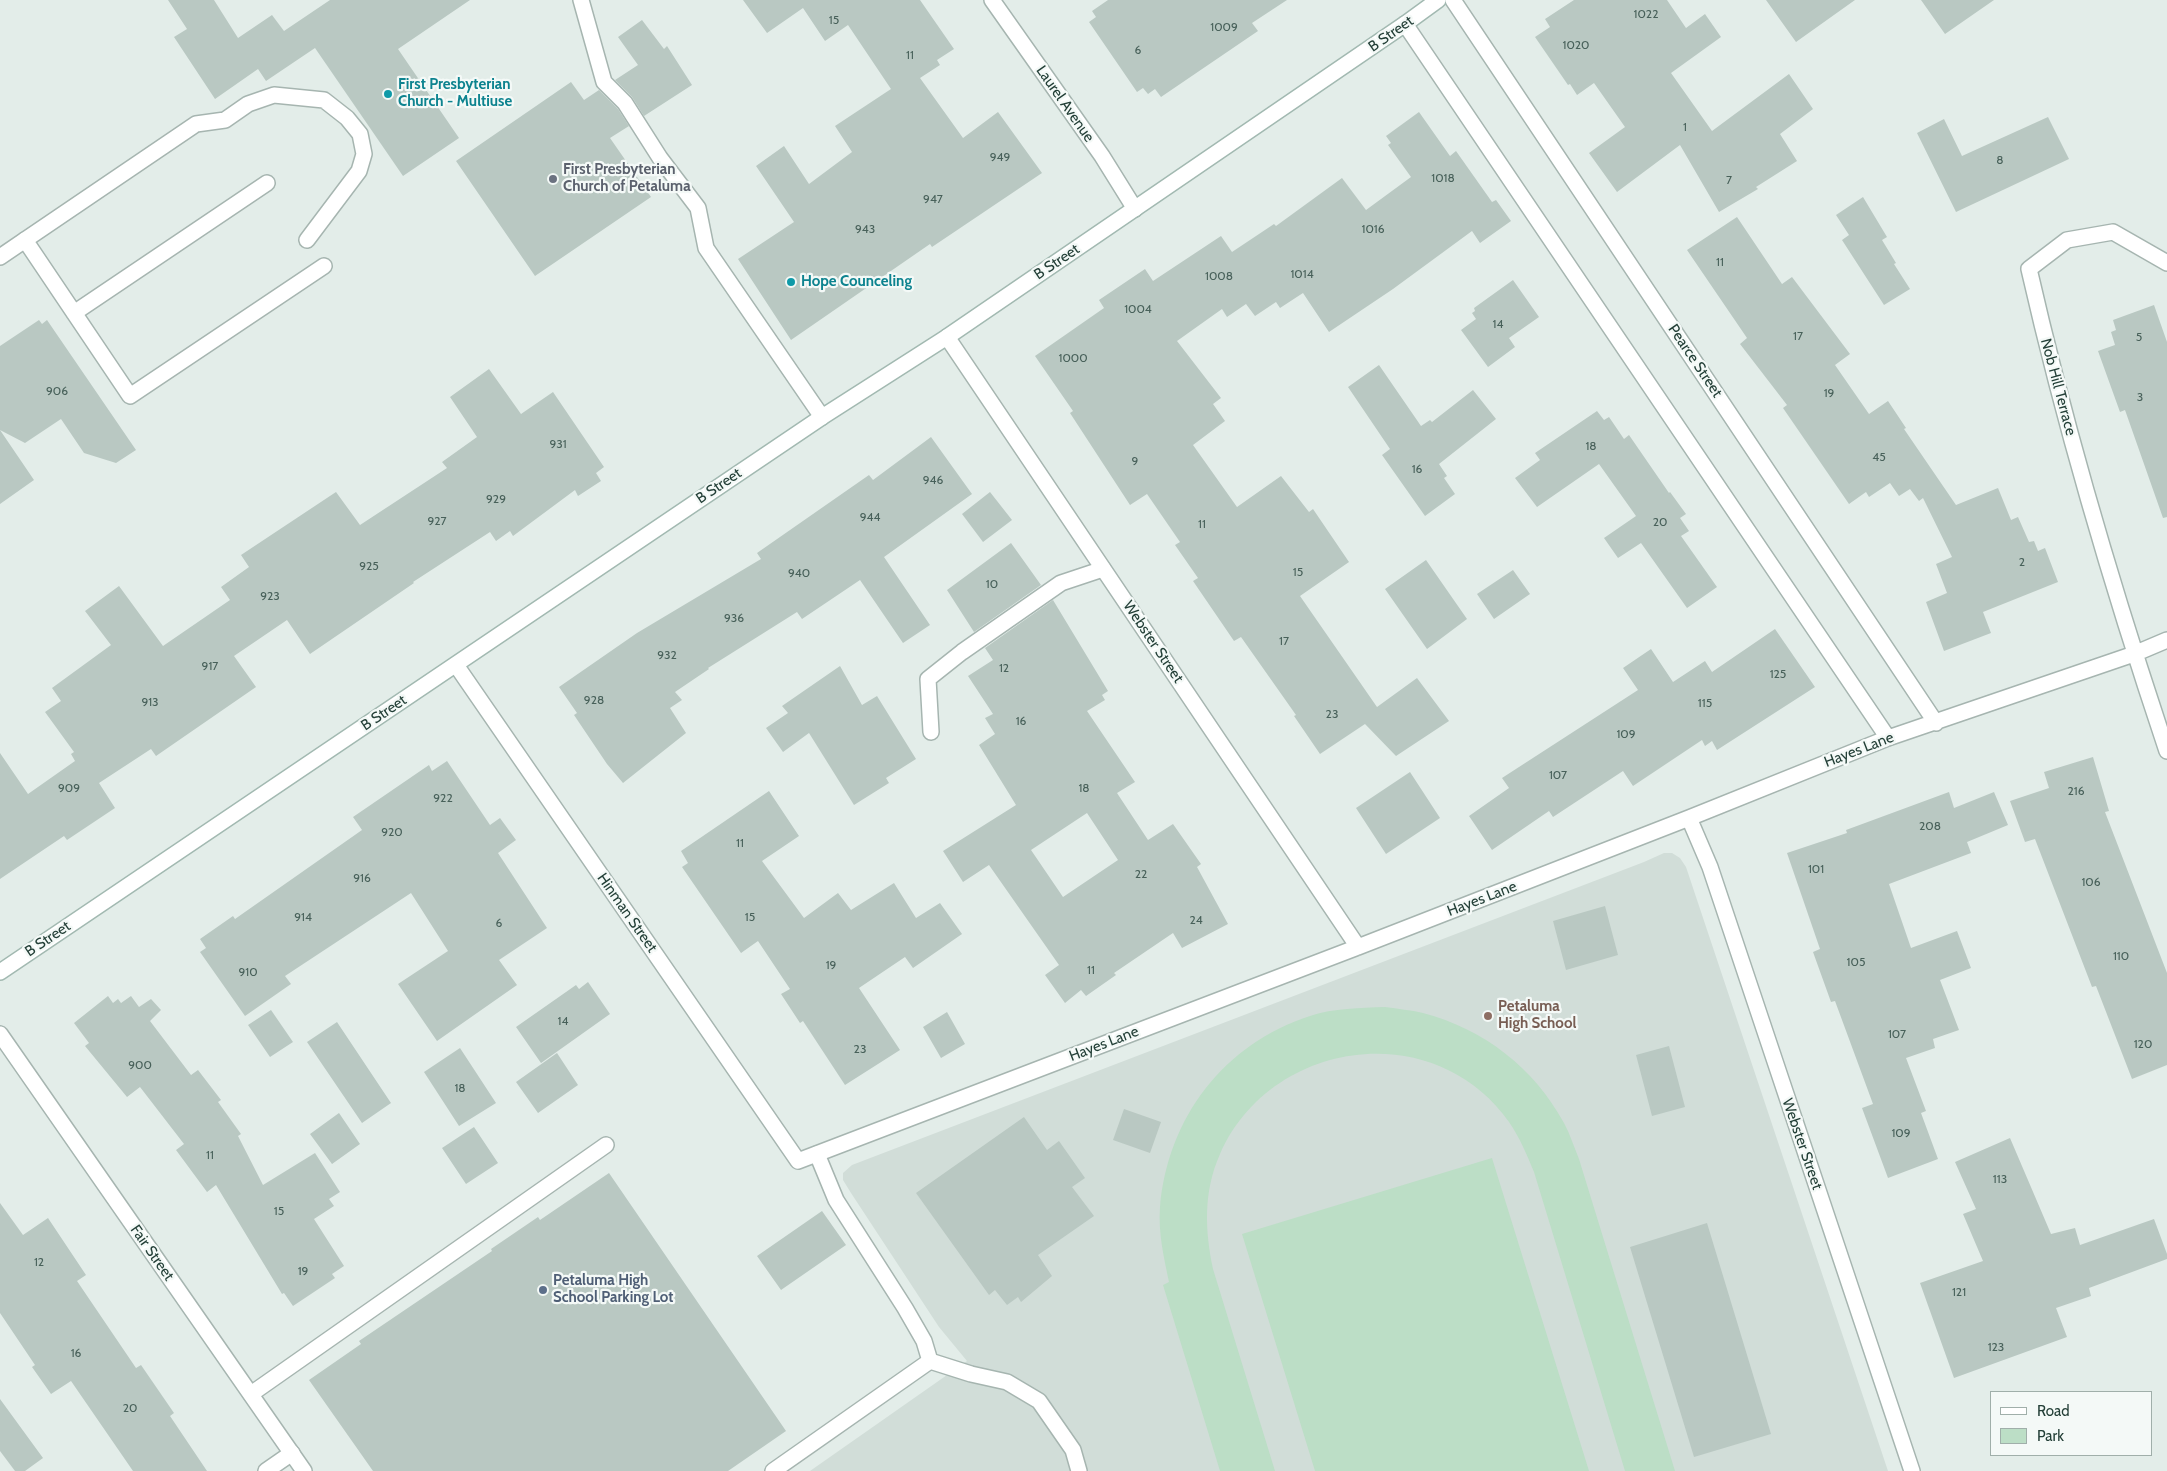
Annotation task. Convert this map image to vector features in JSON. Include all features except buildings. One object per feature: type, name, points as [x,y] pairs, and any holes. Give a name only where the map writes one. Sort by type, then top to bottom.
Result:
[{"type":"street","points":[[581,0],[604,82],[625,103],[660,158],[698,208],[706,248],[822,416]]},
{"type":"street","name":"Laurel Avenue","points":[[992,0],[1102,156],[1135,210]]},
{"type":"street","name":"B Street","points":[[0,972],[822,416],[947,337],[1135,210],[1438,0]]},
{"type":"street","name":"Pearce Street","points":[[1454,0],[1936,723]]},
{"type":"street","points":[[1405,24],[1888,738]]},
{"type":"street","points":[[0,257],[196,124],[225,120],[248,104],[274,95],[324,100],[347,118],[360,134],[364,154],[359,171],[307,240]]},
{"type":"street","points":[[74,312],[268,183]]},
{"type":"street","name":"Nob Hill Terrace","points":[[2134,654],[2049,358],[2029,269],[2067,240],[2113,232],[2167,263]]},
{"type":"street","points":[[25,240],[130,396],[324,266]]},
{"type":"street","name":"Webster Street","points":[[947,337],[1358,947]]},
{"type":"street","points":[[931,732],[928,679],[962,652],[1061,583],[1103,569]]},
{"type":"street","name":"Hayes Lane","points":[[798,1161],[1358,947],[1888,738],[2134,654],[2167,640]]},
{"type":"street","points":[[2134,654],[2167,751]]},
{"type":"street","name":"Hinman Street","points":[[456,665],[798,1161]]},
{"type":"street","name":"Webster Street","points":[[1689,818],[1713,877],[1912,1471]]},
{"type":"street","name":"Fair Street","points":[[0,1034],[304,1471]]},
{"type":"street","points":[[251,1394],[606,1145]]},
{"type":"street","points":[[817,1154],[836,1200],[915,1324],[924,1341],[930,1361]]},
{"type":"street","points":[[773,1471],[930,1361]]},
{"type":"street","points":[[930,1361],[970,1374],[1007,1382],[1039,1401],[1073,1450],[1079,1471]]},
{"type":"street","points":[[266,1471],[292,1453]]},
{"type":"shaded area","name":"Petaluma High School","points":[[1664,853],[1672,853],[1680,858],[1686,867],[1888,1471],[810,1471],[967,1361],[939,1327],[843,1180],[843,1173],[852,1165]]},
{"type":"green space","points":[[1385,1007],[1418,1012],[1445,1020],[1487,1040],[1522,1068],[1552,1103],[1566,1127],[1579,1159],[1675,1471],[1625,1471],[1534,1172],[1520,1140],[1509,1122],[1477,1088],[1439,1066],[1398,1055],[1356,1055],[1314,1065],[1276,1086],[1244,1115],[1220,1154],[1214,1168],[1207,1212],[1208,1240],[1213,1269],[1275,1471],[1220,1471],[1163,1285],[1169,1282],[1163,1255],[1160,1207],[1165,1174],[1175,1143],[1188,1114],[1206,1088],[1227,1065],[1251,1045],[1279,1029],[1319,1013]]},
{"type":"green space","points":[[1492,1158],[1589,1471],[1315,1471],[1242,1234]]},
{"type":"place","name":"First Presbyterian Church - Multiuse","points":[[388,94]]},
{"type":"place","name":"First Presbyterian Church of Petaluma","points":[[553,179]]},
{"type":"place","name":"Hope Counceling","points":[[791,282]]},
{"type":"place","name":"Petaluma High School","points":[[1488,1016]]},
{"type":"place","name":"Petaluma High School Parking Lot","points":[[543,1290]]}]
